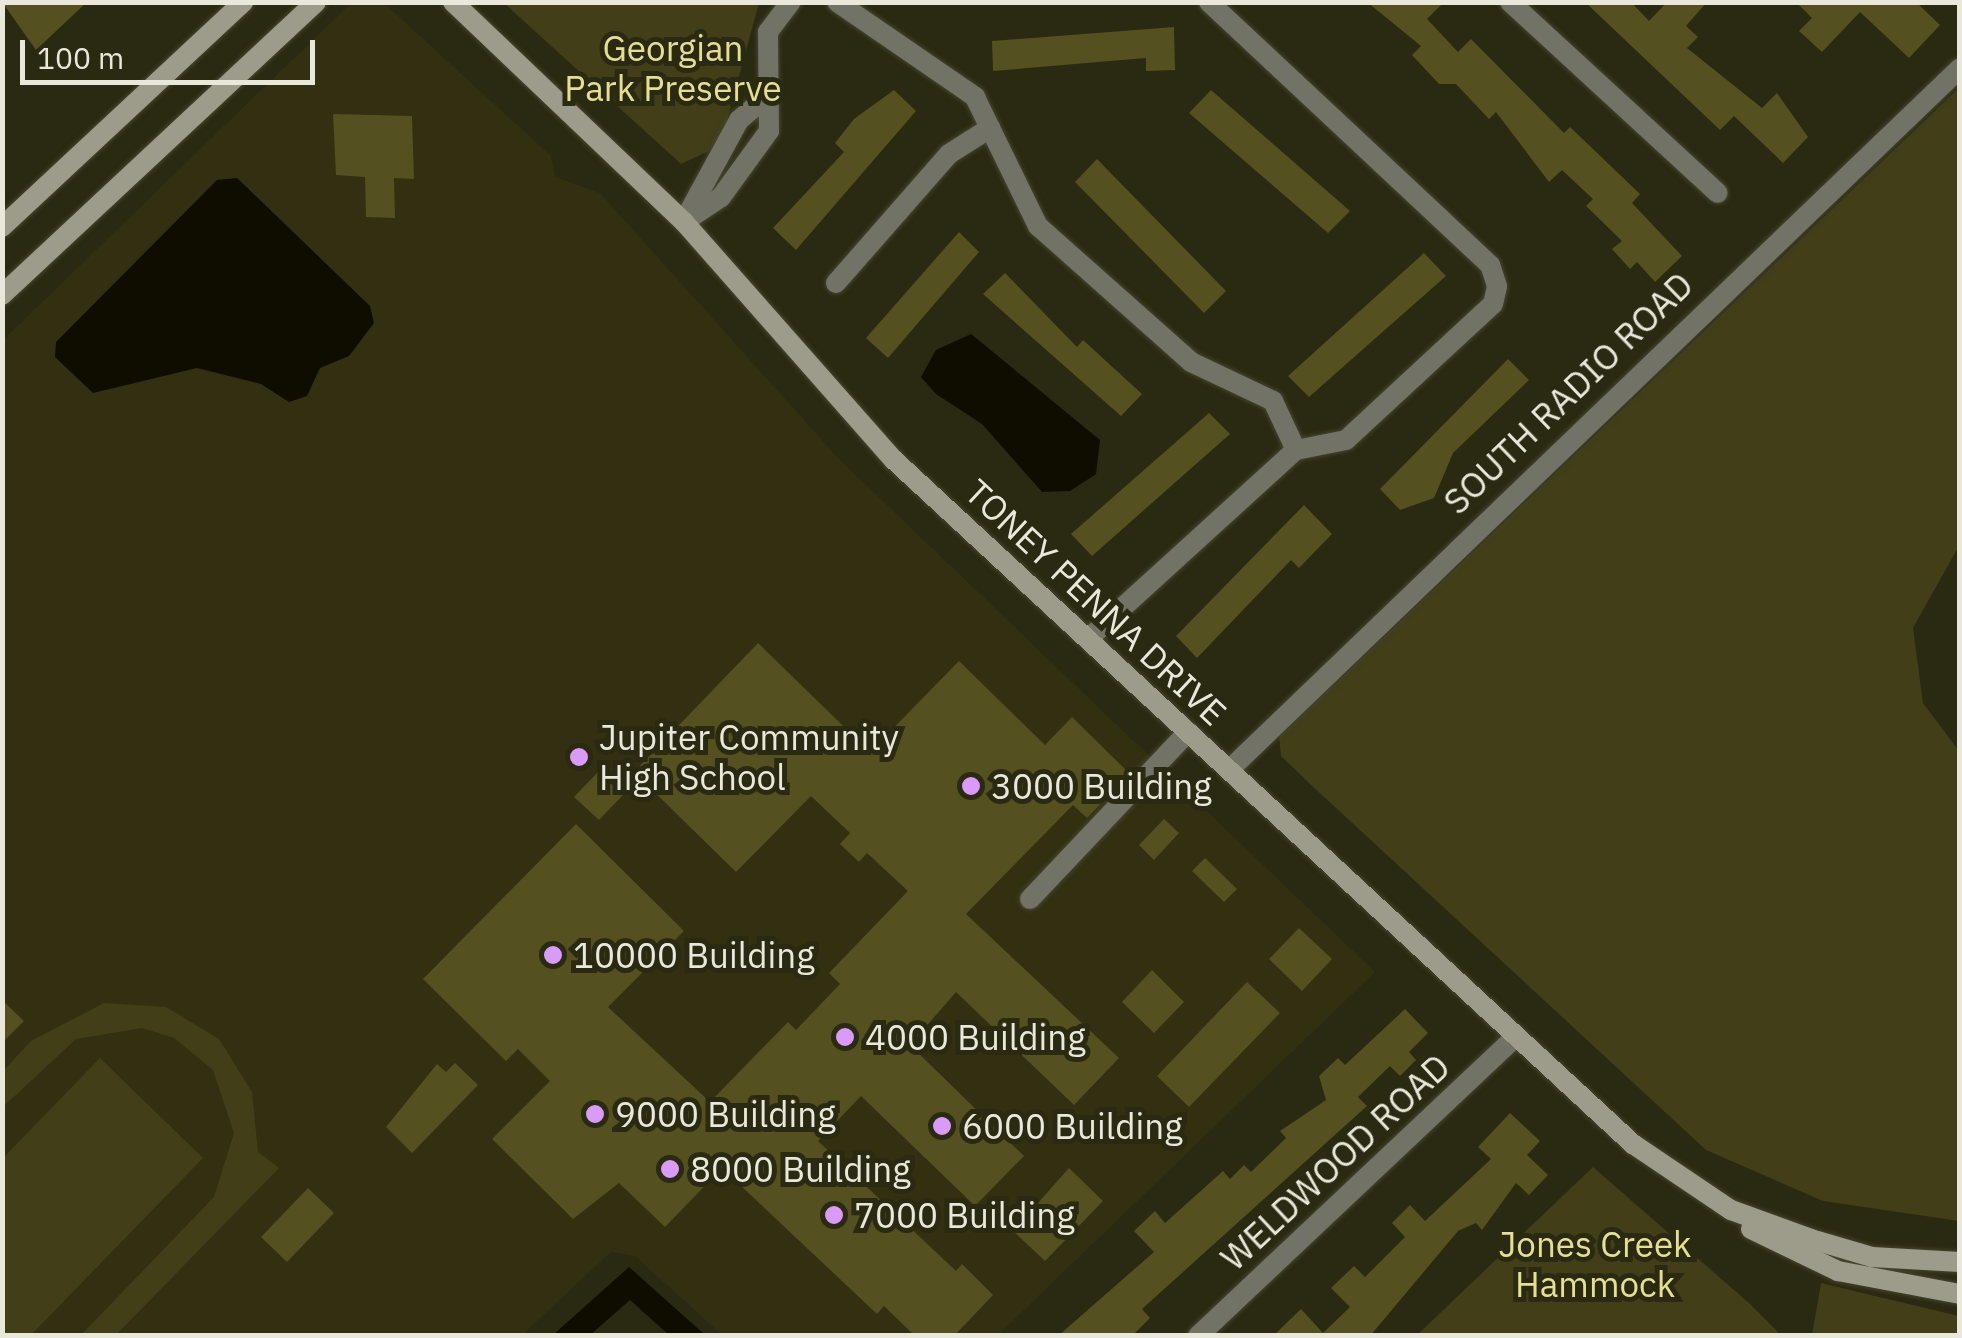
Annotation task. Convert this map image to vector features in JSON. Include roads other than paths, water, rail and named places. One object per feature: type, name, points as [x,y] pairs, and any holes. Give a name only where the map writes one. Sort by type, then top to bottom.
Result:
[{"type":"street","points":[[2,227],[244,2]]},
{"type":"street","points":[[2,295],[316,2]]},
{"type":"street","name":"TONEY PENNA DRIVE","points":[[453,2],[684,222],[894,460],[1633,1144],[1731,1210],[1754,1232],[1838,1271],[1960,1294]]},
{"type":"street","points":[[684,222],[739,120],[764,100],[768,32],[791,2]]},
{"type":"street","points":[[836,2],[870,10],[974,97],[1038,226],[1191,362],[1273,401],[1296,450]]},
{"type":"street","points":[[1088,639],[1296,450],[1346,440],[1493,304],[1496,286],[1490,264],[1209,2]]},
{"type":"street","points":[[1510,2],[1718,193]]},
{"type":"street","name":"SOUTH RADIO ROAD","points":[[1229,770],[1960,68]]},
{"type":"street","points":[[836,283],[949,154],[990,128]]},
{"type":"street","points":[[1030,899],[1188,732]]},
{"type":"street","name":"WELDWOOD ROAD","points":[[1198,1336],[1516,1036]]},
{"type":"street","name":"TONEY PENNA DRIVE","points":[[1731,1210],[1854,1254],[1960,1262]]},
{"type":"place","name":"Jupiter Community High School","points":[[579,757]]},
{"type":"place","name":"3000 Building","points":[[971,786]]},
{"type":"place","name":"10000 Building","points":[[553,955]]},
{"type":"place","name":"4000 Building","points":[[845,1037]]},
{"type":"place","name":"9000 Building","points":[[595,1114]]},
{"type":"place","name":"6000 Building","points":[[942,1126]]},
{"type":"place","name":"8000 Building","points":[[670,1169]]},
{"type":"place","name":"7000 Building","points":[[834,1215]]},
{"type":"park label","name":"Georgian Park Preserve","points":[[673,68]]},
{"type":"park label","name":"Jones Creek Hammock","points":[[1595,1264]]}]
